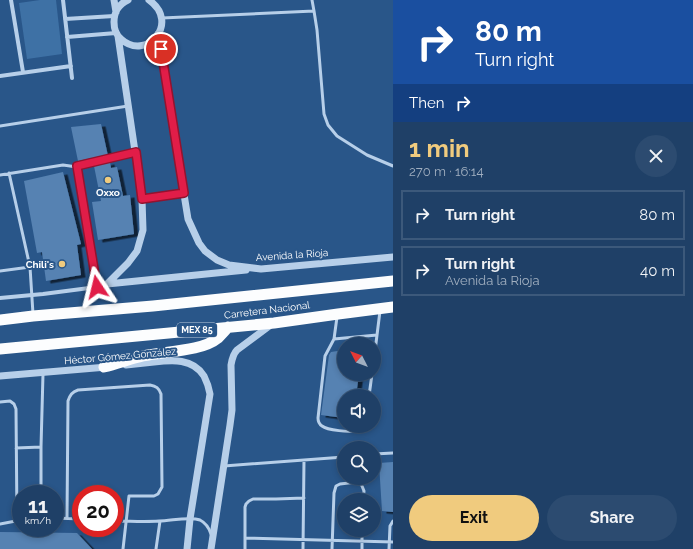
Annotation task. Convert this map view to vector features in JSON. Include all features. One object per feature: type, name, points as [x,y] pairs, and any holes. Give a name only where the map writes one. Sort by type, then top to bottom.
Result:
[{"type":"highway","name":"Carretera Nacional","points":[[0,320],[393,281]]},
{"type":"highway","name":"Carretera Nacional","points":[[0,349],[274,323],[393,307]]},
{"type":"highway","points":[[104,367],[143,356],[202,346],[217,338],[228,327]]},
{"type":"street","points":[[11,0],[23,72]]},
{"type":"street","points":[[63,0],[72,78]]},
{"type":"street","points":[[107,284],[128,264],[136,251],[143,230],[142,199],[136,152],[117,35],[114,28],[114,0]]},
{"type":"street","points":[[115,14],[120,5],[128,0]]},
{"type":"street","points":[[67,37],[117,35],[124,42],[131,45],[139,46],[147,44],[153,40],[162,27],[162,18],[159,11],[155,4],[149,0]]},
{"type":"street","points":[[159,0],[159,11]]},
{"type":"street","points":[[65,19],[115,14]]},
{"type":"street","name":"Avenida la Rioja","points":[[158,34],[188,219],[198,243],[204,250],[217,260],[229,265],[260,269],[393,257]]},
{"type":"street","points":[[0,76],[70,66]]},
{"type":"street","points":[[142,199],[184,193]]},
{"type":"street","points":[[0,298],[97,287],[107,284],[260,269]]},
{"type":"street","points":[[211,549],[232,410],[230,365],[237,350],[274,323]]},
{"type":"street","name":"Héctor Gómez González","points":[[0,376],[170,360],[189,363],[197,368],[208,383],[210,394],[190,519],[187,549]]},
{"type":"lane","points":[[312,0],[317,30],[324,114],[328,125],[337,136],[355,148],[393,166]]},
{"type":"lane","points":[[162,18],[314,11]]},
{"type":"lane","points":[[0,126],[128,106]]},
{"type":"lane","points":[[0,175],[63,165],[77,166],[136,152]]},
{"type":"lane","points":[[77,166],[97,287]]},
{"type":"lane","points":[[9,173],[30,267],[33,316]]},
{"type":"lane","points":[[0,271],[30,267]]},
{"type":"lane","points":[[334,339],[378,335],[381,308]]},
{"type":"lane","points":[[337,430],[328,429],[320,425],[318,418],[325,356],[334,339],[338,314]]},
{"type":"lane","points":[[41,485],[44,372]]},
{"type":"lane","points":[[72,518],[67,518],[68,401],[70,396],[73,392],[78,390],[150,385],[155,386],[159,389],[161,394],[162,487],[158,494],[154,496],[129,496],[123,549]]},
{"type":"lane","points":[[0,402],[10,401],[14,404],[16,409],[17,485]]},
{"type":"lane","points":[[16,448],[41,448]]},
{"type":"lane","points":[[381,454],[393,453]]},
{"type":"lane","points":[[224,466],[337,458]]},
{"type":"lane","points":[[303,549],[304,460]]},
{"type":"lane","points":[[332,549],[334,493],[336,486],[340,484],[357,482],[362,486],[364,493]]},
{"type":"lane","points":[[245,549],[245,508],[249,500],[304,498]]},
{"type":"lane","points":[[127,521],[198,520],[207,525],[213,538]]},
{"type":"lane","points":[[156,549],[160,521]]},
{"type":"lane","points":[[389,549],[391,542],[390,526],[393,521]]},
{"type":"lane","points":[[0,524],[12,522]]},
{"type":"lane","points":[[362,537],[362,549]]},
{"type":"lane","points":[[245,538],[391,542]]},
{"type":"shaded area","points":[[40,0],[56,0],[62,54],[27,59],[19,3]]},
{"type":"building","points":[[101,124],[108,156],[92,160],[92,158],[78,161],[71,127]]},
{"type":"building","points":[[110,162],[111,168],[117,167],[123,196],[130,195],[134,234],[98,240],[92,202],[101,201],[94,166]]},
{"type":"building","points":[[63,172],[81,244],[77,245],[81,275],[46,281],[42,252],[37,253],[24,181]]},
{"type":"building","points":[[337,351],[337,381],[358,381],[357,389],[337,389],[337,417],[321,415],[329,355],[331,352]]},
{"type":"building","points":[[393,462],[393,512],[382,511],[381,463]]},
{"type":"building","points":[[0,532],[12,532],[12,537],[64,537],[64,533],[72,533],[72,537],[81,537],[92,549],[0,549]]},
{"type":"place","name":"Oxxo","points":[[108,180]]},
{"type":"place","name":"Chili's","points":[[62,264]]},
{"type":"route","points":[[97,287],[77,166],[136,152],[142,199],[184,193],[161,49]]}]
